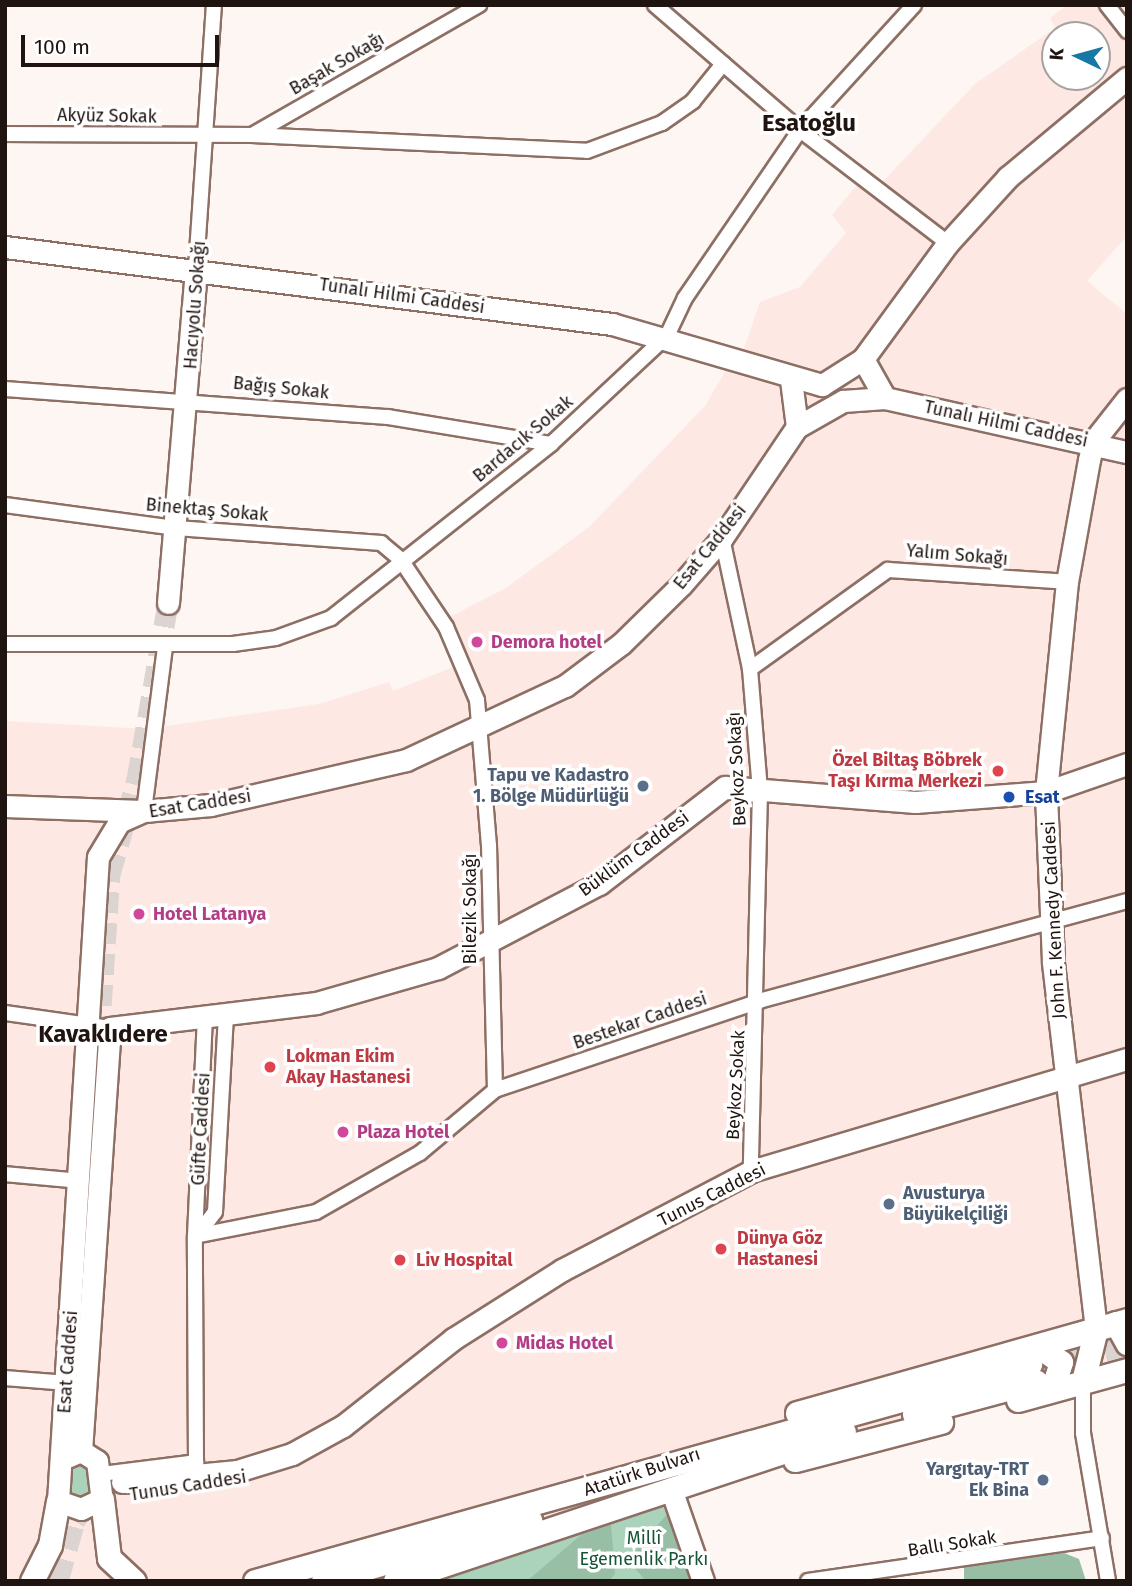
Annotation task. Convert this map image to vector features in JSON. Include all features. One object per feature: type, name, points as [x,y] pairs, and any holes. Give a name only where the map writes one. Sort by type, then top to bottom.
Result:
[{"type":"main road","points":[[1113,1324],[1127,1343]]},
{"type":"main road","points":[[1039,1370],[1113,1324]]},
{"type":"main road","points":[[1083,1381],[1113,1324]]},
{"type":"main road","points":[[1039,1370],[1083,1381],[1127,1370]]},
{"type":"main road","name":"Atatürk Bulvarı","points":[[255,1581],[281,1577],[599,1489],[731,1444],[806,1410],[1039,1370]]},
{"type":"main road","name":"Atatürk Bulvarı","points":[[395,1581],[753,1462],[826,1454],[1039,1370]]},
{"type":"main road","points":[[323,1581],[561,1511],[599,1489]]},
{"type":"main road","points":[[102,1499],[109,1558],[134,1581]]},
{"type":"main road","points":[[32,1581],[50,1545],[58,1501]]},
{"type":"street","name":"Hacıyolu Sokağı","points":[[167,603],[188,398],[196,268],[209,137],[214,5]]},
{"type":"street","name":"Başak Sokağı","points":[[209,137],[253,135],[479,5]]},
{"type":"street","points":[[655,5],[800,130],[948,243]]},
{"type":"street","name":"Bardacık Sokak","points":[[5,644],[165,648],[287,634],[331,618],[551,444],[667,336],[685,298],[800,130],[914,5]]},
{"type":"street","points":[[1108,5],[1127,31]]},
{"type":"street","points":[[253,135],[587,151],[662,123],[693,101],[723,64]]},
{"type":"street","points":[[797,428],[791,380],[830,383],[863,359],[948,243],[1033,153],[1127,78]]},
{"type":"street","name":"Akyüz Sokak","points":[[5,134],[209,137]]},
{"type":"street","name":"Tunalı Hilmi Caddesi","points":[[5,247],[196,268],[667,336],[791,380]]},
{"type":"street","points":[[863,359],[885,398]]},
{"type":"street","name":"Bağış Sokak","points":[[5,389],[188,398],[388,417],[551,444]]},
{"type":"street","name":"Tunalı Hilmi Caddesi","points":[[797,428],[843,401],[885,398],[1093,442],[1127,452]]},
{"type":"street","name":"John F. Kennedy Caddesi","points":[[1113,1324],[1065,1076],[1051,920],[1046,792],[1067,582],[1093,442],[1127,399]]},
{"type":"street","name":"Esat Caddesi","points":[[58,1501],[80,1181],[98,857],[119,822],[145,811],[211,805],[393,763],[482,728],[565,685],[621,644],[722,538],[797,428]]},
{"type":"street","name":"Binektaş Sokak","points":[[5,505],[176,528],[381,543],[401,560]]},
{"type":"street","name":"Beykoz Sokağı","points":[[722,538],[750,669],[761,791],[759,1001]]},
{"type":"street","name":"Bilezik Sokağı","points":[[401,560],[446,626],[482,728],[495,1090]]},
{"type":"street","name":"Yalım Sokağı","points":[[750,669],[888,570],[1067,582]]},
{"type":"street","points":[[5,806],[145,811],[165,648]]},
{"type":"street","name":"Büklüm Caddesi","points":[[110,1028],[215,1016],[376,988],[489,943],[599,884],[725,787],[915,802],[1046,792],[1127,764]]},
{"type":"street","name":"Bestekar Caddesi","points":[[195,1236],[316,1212],[420,1153],[495,1090],[759,1001],[1127,901]]},
{"type":"street","name":"Beykoz Sokak","points":[[751,1171],[759,1001]]},
{"type":"street","points":[[5,1013],[88,1027],[110,1028]]},
{"type":"street","name":"Güfte Caddesi","points":[[196,1462],[195,1236],[200,1129],[215,1016]]},
{"type":"street","name":"Güfte Caddesi","points":[[195,1236],[215,1212],[221,1129],[215,1016]]},
{"type":"street","name":"Esat Caddesi","points":[[81,1451],[110,1028]]},
{"type":"street","name":"Tunus Caddesi","points":[[102,1499],[238,1482],[298,1462],[453,1339],[562,1270],[751,1171],[1127,1059]]},
{"type":"street","points":[[200,1129],[221,1129]]},
{"type":"street","points":[[5,1174],[80,1181]]},
{"type":"street","points":[[5,1378],[67,1383]]},
{"type":"street","points":[[1083,1381],[1083,1433],[1108,1581]]},
{"type":"street","name":"Tunus Caddesi","points":[[122,1482],[236,1471],[292,1454],[343,1426]]},
{"type":"street","points":[[58,1501],[82,1509],[102,1499],[101,1474],[91,1453],[81,1451],[60,1468]]},
{"type":"street","name":"Tunus Caddesi","points":[[101,1474],[196,1462]]},
{"type":"street","points":[[671,1489],[704,1581]]},
{"type":"street","name":"Ballı Sokak","points":[[808,1581],[1102,1538]]},
{"type":"shaded area","points":[[1068,5],[1127,5],[1127,236],[1087,281],[1127,314],[1127,1370],[798,1459],[395,1581],[5,1581],[5,721],[146,729],[319,704],[389,682],[393,691],[461,664],[442,621],[506,588],[589,527],[705,406],[733,358],[740,360],[760,302],[800,287],[846,233],[832,215],[861,180],[875,190],[975,84],[1041,38],[1041,91],[1111,91],[1111,21],[1052,21],[1050,18]]},
{"type":"green space","points":[[81,1451],[102,1484],[73,1508],[60,1468]]},
{"type":"green space","name":"Millî Egemenlik Parkı","points":[[671,1489],[703,1581],[395,1581]]},
{"type":"green space","points":[[669,1512],[694,1581],[646,1581],[633,1566],[631,1556]]},
{"type":"green space","points":[[611,1524],[615,1574],[609,1581],[527,1581],[581,1535]]},
{"type":"green space","points":[[1064,1553],[1079,1559],[1086,1581],[964,1581],[964,1567]]},
{"type":"tunnel","points":[[95,1098],[110,874],[137,779],[168,603]]},
{"type":"tunnel","points":[[1039,1362],[1127,1337]]},
{"type":"tunnel","points":[[1042,1379],[1127,1355]]},
{"type":"tunnel","points":[[57,1581],[74,1520],[91,1495]]},
{"type":"place","name":"Demora hotel","points":[[477,642]]},
{"type":"place","name":"Özel Biltaş Böbrek Taşı Kırma Merkezi","points":[[998,771]]},
{"type":"place","name":"Tapu ve Kadastro 1. Bölge Müdürlüğü","points":[[643,786]]},
{"type":"place","name":"Esat","points":[[1009,797]]},
{"type":"place","name":"Hotel Latanya","points":[[139,914]]},
{"type":"place","name":"Lokman Ekim Akay Hastanesi","points":[[270,1067]]},
{"type":"place","name":"Plaza Hotel","points":[[343,1132]]},
{"type":"place","name":"Avusturya Büyükelçiliği","points":[[889,1204]]},
{"type":"place","name":"Dünya Göz Hastanesi","points":[[721,1249]]},
{"type":"place","name":"Liv Hospital","points":[[400,1260]]},
{"type":"place","name":"Midas Hotel","points":[[502,1343]]},
{"type":"place","name":"Yargıtay-TRT Ek Bina","points":[[1043,1480]]},
{"type":"district","name":"Esatoğlu","points":[[809,124]]},
{"type":"district","name":"Kavaklıdere","points":[[103,1035]]}]
